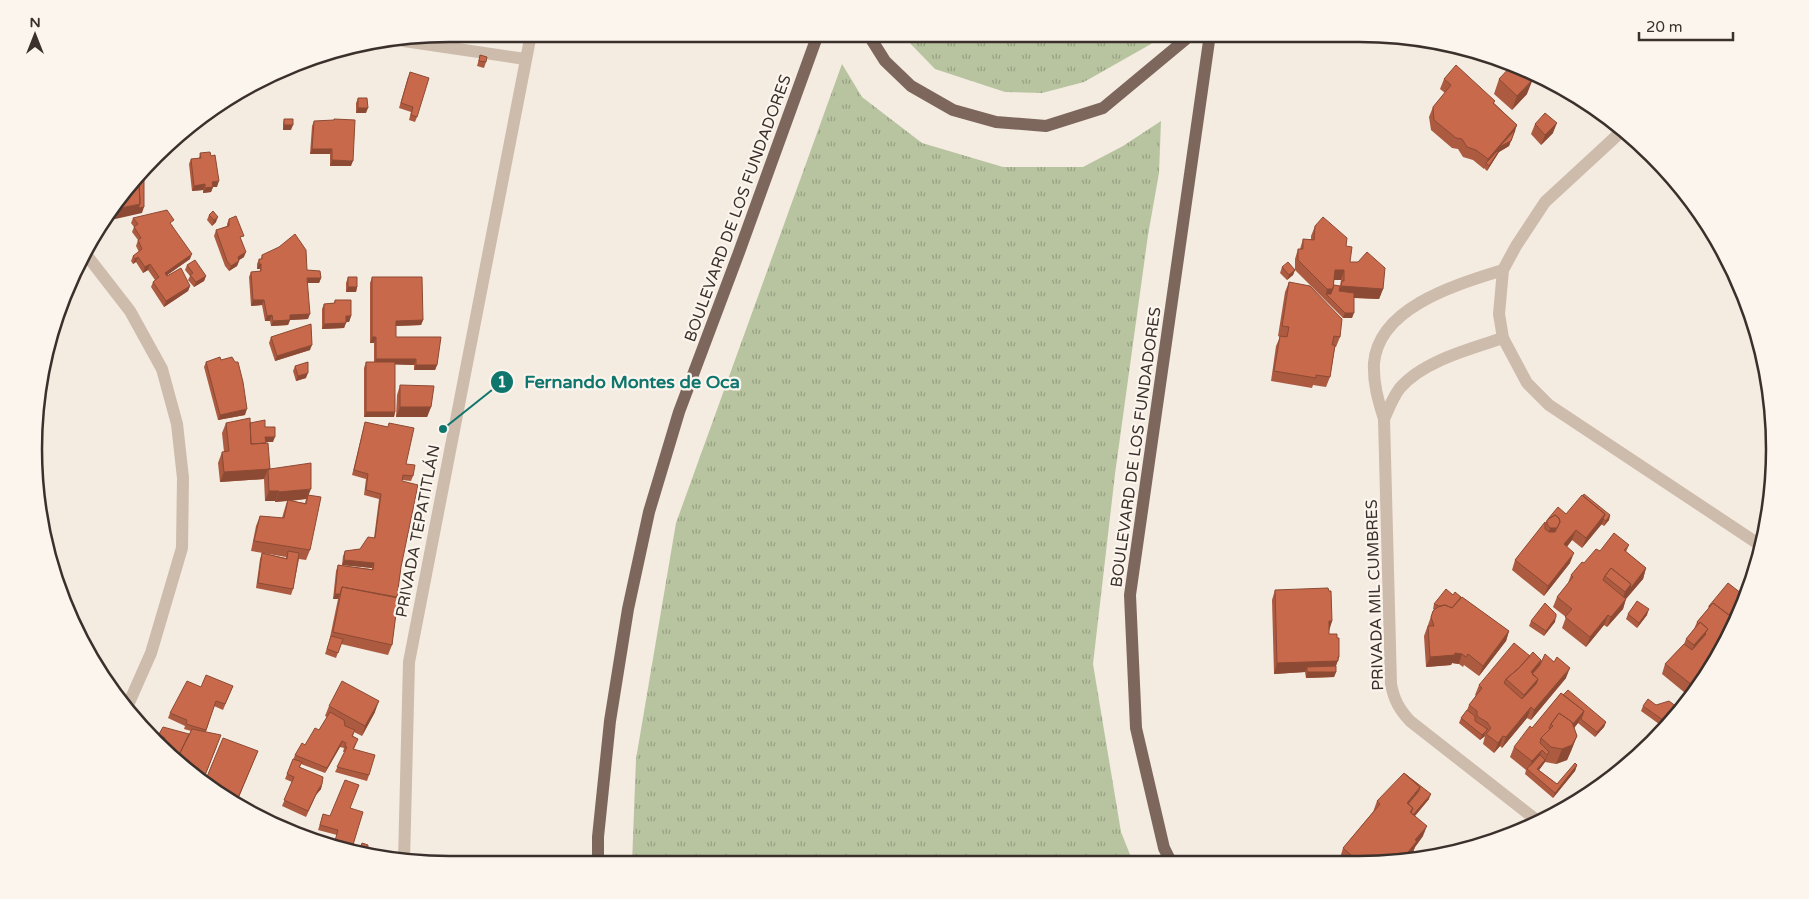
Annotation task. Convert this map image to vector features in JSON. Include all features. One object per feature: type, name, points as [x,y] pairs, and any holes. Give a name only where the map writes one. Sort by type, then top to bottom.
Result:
[{"type":"main road","name":"BOULEVARD DE LOS FUNDADORES","points":[[598,856],[598,837],[610,720],[628,609],[649,512],[679,412],[742,246],[815,42]]},
{"type":"main road","points":[[873,42],[884,61],[912,86],[953,110],[996,122],[1046,126],[1104,108],[1182,42]]},
{"type":"main road","name":"BOULEVARD DE LOS FUNDADORES","points":[[1168,856],[1164,848],[1136,728],[1130,595],[1209,42]]},
{"type":"street","name":"PRIVADA TEPATITLÁN","points":[[404,854],[409,662],[529,42]]},
{"type":"street","points":[[420,43],[525,59]]},
{"type":"street","points":[[1617,135],[1545,202],[1516,246],[1503,270],[1499,314],[1503,338],[1527,383],[1549,405],[1756,542]]},
{"type":"street","points":[[90,259],[130,311],[162,369],[177,424],[184,478],[182,548],[151,653],[130,701]]},
{"type":"street","name":"PRIVADA MIL CUMBRES","points":[[1503,270],[1432,295],[1416,304],[1387,331],[1377,352],[1374,369],[1377,395],[1384,419],[1391,684],[1393,697],[1398,708],[1410,720],[1534,818]]},
{"type":"street","name":"PRIVADA MIL CUMBRES","points":[[1384,419],[1390,403],[1400,388],[1410,378],[1455,355],[1503,338]]},
{"type":"green space","points":[[909,42],[1152,42],[1084,82],[1042,93],[1005,92],[935,69]]},
{"type":"green space","points":[[842,64],[862,97],[922,143],[1003,167],[1083,167],[1123,146],[1161,121],[1159,173],[1148,235],[1115,474],[1093,664],[1121,832],[1131,856],[632,856],[636,759],[676,523]]},
{"type":"building","points":[[480,55],[487,57],[486,62],[479,61]]},
{"type":"building","points":[[1456,65],[1495,101],[1493,103],[1517,125],[1488,159],[1476,150],[1467,147],[1462,139],[1456,138],[1434,120],[1433,107],[1451,85],[1444,79]]},
{"type":"building","points":[[1507,70],[1532,80],[1517,96],[1499,79]]},
{"type":"building","points":[[410,72],[429,78],[417,117],[411,115],[413,107],[401,103]]},
{"type":"building","points":[[358,98],[367,98],[368,108],[358,108]]},
{"type":"building","points":[[1545,113],[1557,123],[1545,135],[1535,124]]},
{"type":"building","points":[[284,119],[293,119],[293,125],[284,125]]},
{"type":"building","points":[[334,119],[355,120],[353,161],[332,160],[332,149],[312,149],[314,121]]},
{"type":"building","points":[[1515,130],[1511,141],[1500,146]]},
{"type":"building","points":[[210,152],[211,156],[215,155],[219,181],[212,182],[213,187],[205,188],[205,184],[194,186],[191,159],[201,158],[200,153]]},
{"type":"building","points":[[1498,152],[1489,166],[1486,163]]},
{"type":"building","points":[[144,181],[144,207],[138,208],[140,204],[139,187]]},
{"type":"building","points":[[139,187],[140,204],[123,208]]},
{"type":"building","points":[[167,210],[174,220],[170,223],[192,254],[165,273],[167,276],[181,268],[190,286],[166,301],[153,282],[159,277],[150,264],[145,267],[138,257],[135,259],[133,256],[142,249],[138,240],[141,238],[134,227],[138,224],[133,218]]},
{"type":"building","points":[[213,211],[218,217],[214,220],[209,215]]},
{"type":"building","points":[[236,216],[244,236],[240,237],[246,252],[238,257],[239,261],[231,266],[227,261],[216,230],[229,226],[229,219]]},
{"type":"building","points":[[1323,217],[1347,238],[1346,246],[1352,247],[1350,262],[1358,262],[1367,252],[1385,268],[1383,289],[1341,286],[1342,281],[1344,281],[1344,270],[1335,270],[1333,289],[1327,289],[1298,260],[1298,249],[1303,249],[1303,239],[1314,240],[1315,226]]},
{"type":"building","points":[[295,234],[306,250],[307,270],[320,271],[321,278],[307,278],[310,314],[290,315],[290,320],[273,321],[272,315],[267,316],[264,300],[253,300],[251,272],[261,271],[259,259],[262,259],[262,255],[279,247]]},
{"type":"building","points":[[195,260],[206,276],[196,282],[190,275],[193,273],[187,265]]},
{"type":"building","points":[[1288,262],[1295,270],[1289,275],[1282,267]]},
{"type":"building","points":[[348,277],[357,277],[357,287],[348,287]]},
{"type":"building","points":[[372,277],[422,277],[423,320],[396,321],[396,337],[441,337],[437,365],[416,365],[416,359],[376,359],[376,337],[372,337]]},
{"type":"building","points":[[1289,282],[1310,286],[1342,319],[1340,337],[1334,336],[1332,345],[1335,345],[1330,377],[1316,375],[1316,378],[1274,371],[1280,336],[1287,337],[1289,327],[1282,326]]},
{"type":"building","points":[[1334,285],[1340,286],[1339,291],[1354,293],[1354,313],[1345,313],[1326,294],[1331,294]]},
{"type":"building","points":[[335,300],[351,300],[351,316],[346,316],[346,323],[324,324],[324,304],[335,303]]},
{"type":"building","points":[[311,324],[312,345],[277,356],[271,337]]},
{"type":"building","points":[[220,357],[221,360],[232,357],[235,362],[238,362],[247,409],[220,415],[206,362]]},
{"type":"building","points":[[308,362],[308,373],[298,376],[295,366]]},
{"type":"building","points":[[366,362],[395,362],[395,412],[366,412]]},
{"type":"building","points":[[400,385],[434,386],[431,407],[400,407]]},
{"type":"building","points":[[250,418],[251,444],[268,443],[270,469],[311,463],[311,489],[269,491],[268,469],[224,472],[222,452],[229,451],[226,423]]},
{"type":"building","points":[[265,420],[265,427],[275,427],[275,437],[265,437],[266,443],[251,444],[250,423]]},
{"type":"building","points":[[365,422],[388,427],[389,423],[414,428],[406,464],[415,465],[413,476],[403,475],[402,481],[418,485],[401,567],[397,597],[342,587],[340,594],[335,594],[338,565],[373,570],[374,563],[344,560],[345,551],[360,549],[368,537],[375,538],[381,494],[366,490],[368,474],[354,470]]},
{"type":"building","points":[[1584,494],[1610,515],[1606,521],[1603,519],[1605,514],[1583,496]]},
{"type":"building","points":[[308,495],[321,497],[310,550],[254,541],[260,516],[284,518],[288,500],[306,504]]},
{"type":"building","points":[[1582,495],[1605,514],[1586,538],[1576,530],[1564,544],[1574,553],[1548,586],[1515,560],[1545,522],[1545,529],[1549,532],[1555,532],[1560,522],[1559,518],[1555,515],[1548,519],[1558,507],[1566,514]]},
{"type":"building","points":[[1555,515],[1559,518],[1560,522],[1557,528],[1550,528],[1547,520]]},
{"type":"building","points":[[1614,533],[1629,545],[1624,550],[1646,568],[1630,589],[1631,584],[1611,568],[1603,580],[1626,599],[1611,617],[1608,615],[1590,637],[1565,617],[1572,609],[1557,597],[1582,562],[1584,563],[1596,549],[1600,551]]},
{"type":"building","points":[[288,551],[299,553],[293,589],[258,583],[262,553],[287,559]]},
{"type":"building","points":[[1611,568],[1631,584],[1625,592],[1605,576]]},
{"type":"building","points":[[1728,583],[1740,593],[1734,610],[1729,615],[1713,603],[1709,606]]},
{"type":"building","points":[[342,587],[398,598],[392,645],[333,632]]},
{"type":"building","points":[[1328,588],[1331,591],[1332,621],[1329,621],[1329,634],[1337,634],[1337,638],[1339,638],[1338,661],[1277,663],[1275,590]]},
{"type":"building","points":[[1446,589],[1453,595],[1455,592],[1461,597],[1452,608],[1434,604]]},
{"type":"building","points":[[1462,597],[1509,631],[1483,666],[1468,654],[1466,657],[1455,653],[1455,655],[1430,657],[1428,626],[1434,626],[1431,617],[1433,611],[1445,605],[1452,608]]},
{"type":"building","points":[[1637,601],[1649,609],[1639,623],[1628,614]]},
{"type":"building","points":[[1545,603],[1556,614],[1556,617],[1546,631],[1531,621]]},
{"type":"building","points":[[1713,603],[1729,615],[1734,610],[1712,653],[1692,685],[1665,664],[1684,644],[1692,650],[1706,634],[1708,629],[1700,622],[1699,624],[1697,622]]},
{"type":"building","points":[[1700,622],[1708,629],[1694,645],[1686,639]]},
{"type":"building","points":[[331,636],[343,639],[338,653],[327,649]]},
{"type":"building","points":[[1514,643],[1530,656],[1504,683],[1522,699],[1536,684],[1538,679],[1532,674],[1540,665],[1545,654],[1554,662],[1557,657],[1570,668],[1534,710],[1531,707],[1506,737],[1503,736],[1498,743],[1486,734],[1491,728],[1488,723],[1477,716],[1477,711],[1469,705],[1482,688],[1479,685]]},
{"type":"building","points":[[1533,652],[1541,660],[1531,672],[1538,679],[1524,695],[1506,679]]},
{"type":"building","points":[[1336,666],[1336,672],[1307,672],[1307,667]]},
{"type":"building","points":[[206,675],[233,686],[225,704],[216,701],[206,730],[186,724],[187,720],[170,713],[187,681],[201,687]]},
{"type":"building","points":[[342,681],[379,701],[365,726],[329,706]]},
{"type":"building","points":[[1568,690],[1606,722],[1597,732],[1581,719],[1584,711],[1563,695]]},
{"type":"building","points":[[1561,693],[1584,711],[1573,724],[1559,713],[1551,724],[1550,729],[1541,738],[1540,743],[1549,752],[1547,755],[1542,750],[1532,761],[1514,747],[1530,726],[1532,728]]},
{"type":"building","points":[[1648,699],[1656,705],[1669,701],[1675,706],[1663,720],[1643,706]]},
{"type":"building","points":[[1467,710],[1475,716],[1475,721],[1488,729],[1482,735],[1461,718]]},
{"type":"building","points":[[330,712],[344,720],[345,726],[355,730],[352,736],[358,739],[353,749],[375,755],[369,775],[337,767],[347,747],[345,747],[346,743],[342,741],[327,768],[295,755],[302,743],[305,745],[315,728],[319,730]]},
{"type":"building","points":[[1559,713],[1572,722],[1577,736],[1572,745],[1562,749],[1551,747],[1541,738],[1553,726],[1551,724]]},
{"type":"building","points":[[163,727],[189,734],[180,754],[159,734]]},
{"type":"building","points":[[192,729],[221,735],[205,775],[180,754]]},
{"type":"building","points":[[223,738],[258,751],[238,797],[207,776]]},
{"type":"building","points":[[1540,755],[1545,760],[1537,769],[1557,784],[1575,763],[1577,765],[1555,793],[1527,769]]},
{"type":"building","points":[[293,759],[302,762],[299,767],[323,777],[322,784],[308,811],[284,800],[294,777],[287,774]]},
{"type":"building","points":[[1404,773],[1420,787],[1407,803],[1413,808],[1410,812],[1427,826],[1407,854],[1352,856],[1343,848],[1380,804],[1377,801]]},
{"type":"building","points":[[1405,774],[1431,794],[1413,815],[1411,813],[1413,808],[1408,804],[1420,787]]},
{"type":"building","points":[[345,780],[359,785],[350,808],[363,812],[353,845],[335,840],[338,830],[320,825],[323,814],[330,816]]},
{"type":"building","points":[[362,843],[368,845],[368,848],[361,847]]},
{"type":"place","name":"Fernando Montes de Oca","points":[[443,429]]}]
